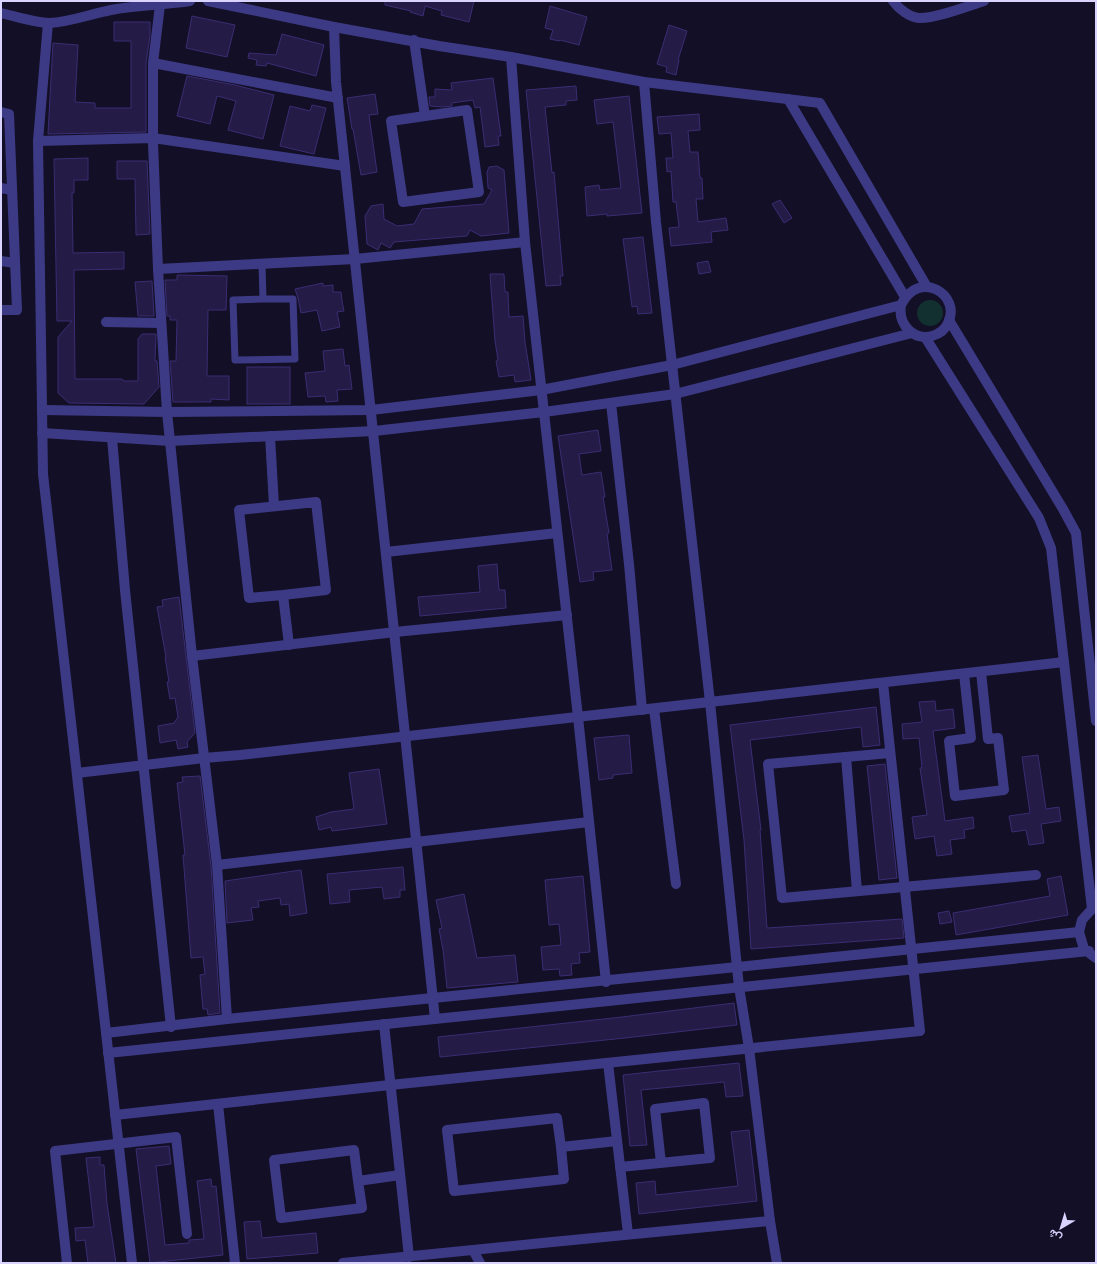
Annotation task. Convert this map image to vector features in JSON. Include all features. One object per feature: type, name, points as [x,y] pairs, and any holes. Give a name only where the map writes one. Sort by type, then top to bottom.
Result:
[{"type":"street","points":[[1,13],[48,23],[78,20],[110,10],[190,1]]},
{"type":"street","points":[[208,1],[334,27],[511,57],[644,82],[820,103],[927,287]]},
{"type":"street","points":[[893,1],[906,14],[919,18],[936,16],[984,1]]},
{"type":"street","points":[[160,5],[153,63],[153,138],[161,323],[167,412],[192,656],[217,865],[227,1019]]},
{"type":"street","points":[[48,23],[38,141],[43,474],[132,1263]]},
{"type":"street","points":[[334,27],[338,98],[435,1019]]},
{"type":"street","points":[[414,40],[425,116]]},
{"type":"street","points":[[511,57],[525,242],[606,982]]},
{"type":"street","points":[[153,63],[338,98]]},
{"type":"street","points":[[644,82],[656,222],[710,702],[739,987],[749,1048],[770,1221],[777,1263]]},
{"type":"street","points":[[42,410],[167,412],[372,410],[542,390],[672,365],[903,301],[915,289],[927,287],[935,288],[941,292],[950,305],[951,312],[949,320],[937,334],[925,337],[912,333],[907,329],[901,318],[903,301],[788,99]]},
{"type":"street","points":[[467,110],[479,192],[403,202],[391,120],[425,116],[467,110]]},
{"type":"street","points":[[1,112],[9,114],[17,310],[1,310]]},
{"type":"street","points":[[38,141],[153,138],[345,166]]},
{"type":"street","points":[[1,188],[12,190]]},
{"type":"street","points":[[158,269],[355,259],[525,242]]},
{"type":"street","points":[[1,261],[15,263]]},
{"type":"street","points":[[949,320],[1064,509],[1076,533],[1096,721]]},
{"type":"street","points":[[106,322],[161,323]]},
{"type":"street","points":[[42,433],[170,441],[374,431],[544,412],[675,394],[912,333]]},
{"type":"street","points":[[925,337],[1039,518],[1051,548],[1094,909],[1082,920],[1078,932],[1084,948],[1092,954]]},
{"type":"street","points":[[611,403],[629,564],[642,710]]},
{"type":"street","points":[[270,436],[274,506]]},
{"type":"street","points":[[112,438],[125,590],[171,1027]]},
{"type":"street","points":[[316,502],[326,590],[283,595],[249,598],[239,510],[316,502]]},
{"type":"street","points":[[386,552],[558,533]]},
{"type":"street","points":[[283,595],[289,645]]},
{"type":"street","points":[[192,656],[395,632],[567,615]]},
{"type":"street","points":[[77,773],[1064,662]]},
{"type":"street","points":[[964,674],[971,738],[949,741],[955,796],[1004,790],[998,738],[988,739],[981,672]]},
{"type":"street","points":[[115,1115],[920,1030],[883,683]]},
{"type":"street","points":[[654,709],[676,884]]},
{"type":"street","points":[[890,752],[768,764],[782,898],[1036,875]]},
{"type":"street","points":[[846,757],[857,891]]},
{"type":"street","points":[[217,865],[589,822]]},
{"type":"street","points":[[106,1033],[171,1027],[227,1019],[606,982],[1078,932]]},
{"type":"street","points":[[108,1053],[913,969],[1092,954]]},
{"type":"street","points":[[384,1024],[408,1257]]},
{"type":"street","points":[[608,1063],[628,1234]]},
{"type":"street","points":[[620,1167],[661,1163],[710,1158],[704,1103],[655,1109],[661,1163]]},
{"type":"street","points":[[218,1104],[235,1263]]},
{"type":"street","points":[[557,1118],[561,1147],[564,1179],[454,1191],[447,1130],[557,1118]]},
{"type":"street","points":[[68,1263],[55,1150],[176,1137],[187,1234]]},
{"type":"street","points":[[561,1147],[617,1141]]},
{"type":"street","points":[[354,1150],[358,1181],[362,1208],[281,1218],[274,1160],[354,1150]]},
{"type":"street","points":[[358,1181],[400,1175]]},
{"type":"street","points":[[343,1263],[770,1221]]},
{"type":"street","points":[[473,1250],[480,1263]]},
{"type":"lane","points":[[262,264],[263,299]]},
{"type":"lane","points":[[263,299],[293,299],[295,358],[235,360],[233,300],[263,299]]},
{"type":"green space","points":[[930,300],[939,304],[943,313],[939,322],[930,326],[921,322],[917,313],[921,304]]},
{"type":"building","points":[[385,1],[474,1],[469,22],[441,15],[442,11],[425,6],[423,16],[410,12],[411,11],[385,5]]},
{"type":"building","points":[[550,6],[587,17],[579,45],[550,39],[553,30],[545,28]]},
{"type":"building","points":[[192,16],[235,25],[227,57],[186,48]]},
{"type":"building","points":[[114,22],[150,22],[150,36],[146,63],[146,132],[48,134],[53,43],[78,45],[75,102],[95,103],[95,108],[131,108],[131,41],[114,41]]},
{"type":"building","points":[[669,25],[687,31],[678,60],[676,75],[666,72],[667,67],[657,64]]},
{"type":"building","points":[[282,34],[324,45],[316,76],[267,63],[266,66],[256,65],[257,60],[248,58],[249,53],[276,55]]},
{"type":"building","points":[[187,76],[235,85],[274,95],[263,139],[228,130],[236,101],[217,96],[210,124],[177,116]]},
{"type":"building","points":[[493,78],[501,136],[498,136],[499,145],[485,147],[480,107],[475,108],[473,100],[452,103],[452,106],[443,107],[430,106],[429,97],[435,97],[435,89],[452,90],[451,83]]},
{"type":"building","points":[[576,86],[577,100],[566,101],[566,105],[545,107],[552,173],[554,172],[563,276],[560,276],[561,285],[546,286],[526,90]]},
{"type":"building","points":[[375,94],[378,114],[369,115],[377,172],[361,175],[347,98]]},
{"type":"building","points":[[629,96],[642,213],[587,216],[585,187],[599,185],[600,190],[621,188],[613,122],[597,124],[594,100]]},
{"type":"building","points":[[312,105],[326,108],[314,154],[280,146],[290,106],[310,111]]},
{"type":"building","points":[[699,114],[700,130],[688,131],[690,152],[698,152],[700,178],[702,178],[703,199],[696,199],[698,222],[726,218],[728,230],[711,232],[712,242],[671,246],[669,228],[679,227],[676,202],[673,202],[671,171],[667,172],[666,158],[673,158],[671,133],[659,134],[657,117]]},
{"type":"building","points":[[88,158],[88,180],[74,180],[74,193],[72,193],[73,253],[124,252],[124,269],[74,270],[75,379],[122,379],[124,381],[138,381],[138,339],[142,334],[156,334],[155,361],[157,361],[159,387],[144,404],[69,403],[58,393],[58,337],[72,321],[57,321],[54,159]]},
{"type":"building","points":[[117,161],[147,161],[150,234],[136,235],[135,179],[117,179]]},
{"type":"building","points":[[497,166],[504,170],[509,233],[481,236],[470,230],[467,236],[394,242],[390,248],[381,243],[378,250],[367,244],[365,216],[371,206],[383,204],[384,219],[397,226],[414,224],[422,209],[484,204],[492,190],[488,188],[487,172],[489,167]]},
{"type":"building","points":[[780,200],[792,218],[784,223],[772,204]]},
{"type":"building","points":[[643,237],[652,313],[638,314],[637,306],[632,307],[623,239]]},
{"type":"building","points":[[708,261],[711,272],[699,274],[697,263]]},
{"type":"building","points":[[490,274],[504,274],[505,292],[508,292],[509,317],[523,316],[525,342],[531,380],[515,382],[514,375],[499,377],[496,361],[498,360],[495,341]]},
{"type":"building","points":[[177,275],[227,276],[226,310],[208,310],[207,376],[229,376],[229,400],[211,399],[211,402],[173,402],[170,361],[176,361],[177,320],[170,320],[170,316],[167,316],[165,280],[177,280]]},
{"type":"building","points":[[152,281],[154,316],[138,316],[135,282]]},
{"type":"building","points":[[323,283],[323,286],[333,285],[333,292],[341,292],[344,311],[337,312],[340,327],[322,331],[317,310],[301,313],[295,289]]},
{"type":"building","points":[[343,349],[345,366],[349,365],[352,389],[337,390],[338,401],[326,402],[325,396],[308,397],[305,373],[325,371],[323,351]]},
{"type":"building","points":[[247,367],[290,367],[290,404],[247,404]]},
{"type":"building","points":[[598,430],[601,451],[579,454],[582,475],[601,472],[612,570],[593,572],[594,580],[580,582],[558,436]]},
{"type":"building","points":[[497,564],[499,590],[505,590],[506,608],[420,616],[418,597],[480,592],[478,566]]},
{"type":"building","points":[[179,597],[195,733],[187,742],[188,747],[178,749],[176,740],[160,743],[158,726],[174,723],[178,717],[175,698],[170,699],[167,682],[169,682],[166,657],[157,607],[163,606],[162,600]]},
{"type":"building","points":[[935,701],[936,711],[953,709],[955,728],[933,731],[945,821],[973,817],[974,828],[964,830],[965,838],[950,840],[952,854],[937,856],[934,836],[915,839],[912,817],[927,815],[920,768],[922,768],[919,738],[903,739],[902,724],[922,722],[919,702]]},
{"type":"building","points":[[876,707],[880,745],[863,747],[861,727],[750,740],[761,830],[767,928],[902,919],[904,938],[751,949],[744,840],[730,725]]},
{"type":"building","points":[[629,735],[632,773],[613,775],[613,778],[599,780],[594,738]]},
{"type":"building","points":[[1038,755],[1046,809],[1059,807],[1061,821],[1041,824],[1044,843],[1029,845],[1026,830],[1012,832],[1009,816],[1030,813],[1022,757]]},
{"type":"building","points":[[885,764],[897,878],[879,880],[867,766]]},
{"type":"building","points":[[379,769],[387,824],[332,831],[331,827],[319,830],[316,817],[331,812],[354,809],[349,773]]},
{"type":"building","points":[[200,776],[211,866],[220,1013],[208,1015],[207,1009],[203,1009],[202,999],[200,975],[205,974],[203,957],[191,958],[183,855],[185,855],[177,783],[183,782],[182,777]]},
{"type":"building","points":[[403,867],[405,890],[400,890],[400,897],[384,899],[382,887],[349,890],[350,902],[330,904],[327,874]]},
{"type":"building","points":[[301,870],[307,913],[290,916],[289,904],[281,905],[280,898],[258,901],[259,907],[251,908],[253,920],[227,923],[225,881]]},
{"type":"building","points":[[583,876],[590,952],[579,953],[580,963],[571,964],[572,975],[560,976],[559,969],[543,970],[541,947],[561,945],[559,924],[549,925],[545,880]]},
{"type":"building","points":[[1061,876],[1068,915],[956,935],[953,913],[1050,896],[1047,879]]},
{"type":"building","points":[[464,894],[477,958],[515,955],[518,982],[447,988],[439,929],[442,928],[436,900]]},
{"type":"building","points":[[949,911],[952,922],[940,924],[938,913]]},
{"type":"building","points":[[734,1003],[737,1025],[440,1057],[438,1037]]},
{"type":"building","points":[[739,1063],[743,1096],[726,1097],[724,1082],[641,1090],[647,1145],[630,1146],[623,1075]]},
{"type":"building","points":[[749,1130],[757,1201],[639,1214],[636,1183],[655,1181],[656,1195],[738,1186],[731,1132]]},
{"type":"building","points":[[169,1146],[171,1164],[156,1166],[165,1245],[189,1243],[189,1240],[204,1239],[197,1181],[211,1179],[212,1187],[216,1186],[223,1255],[150,1263],[136,1149]]},
{"type":"building","points":[[100,1157],[100,1165],[104,1165],[107,1204],[116,1263],[88,1263],[85,1240],[76,1241],[75,1228],[94,1227],[86,1158]]},
{"type":"building","points":[[260,1221],[262,1238],[316,1233],[318,1253],[247,1259],[244,1222]]}]
